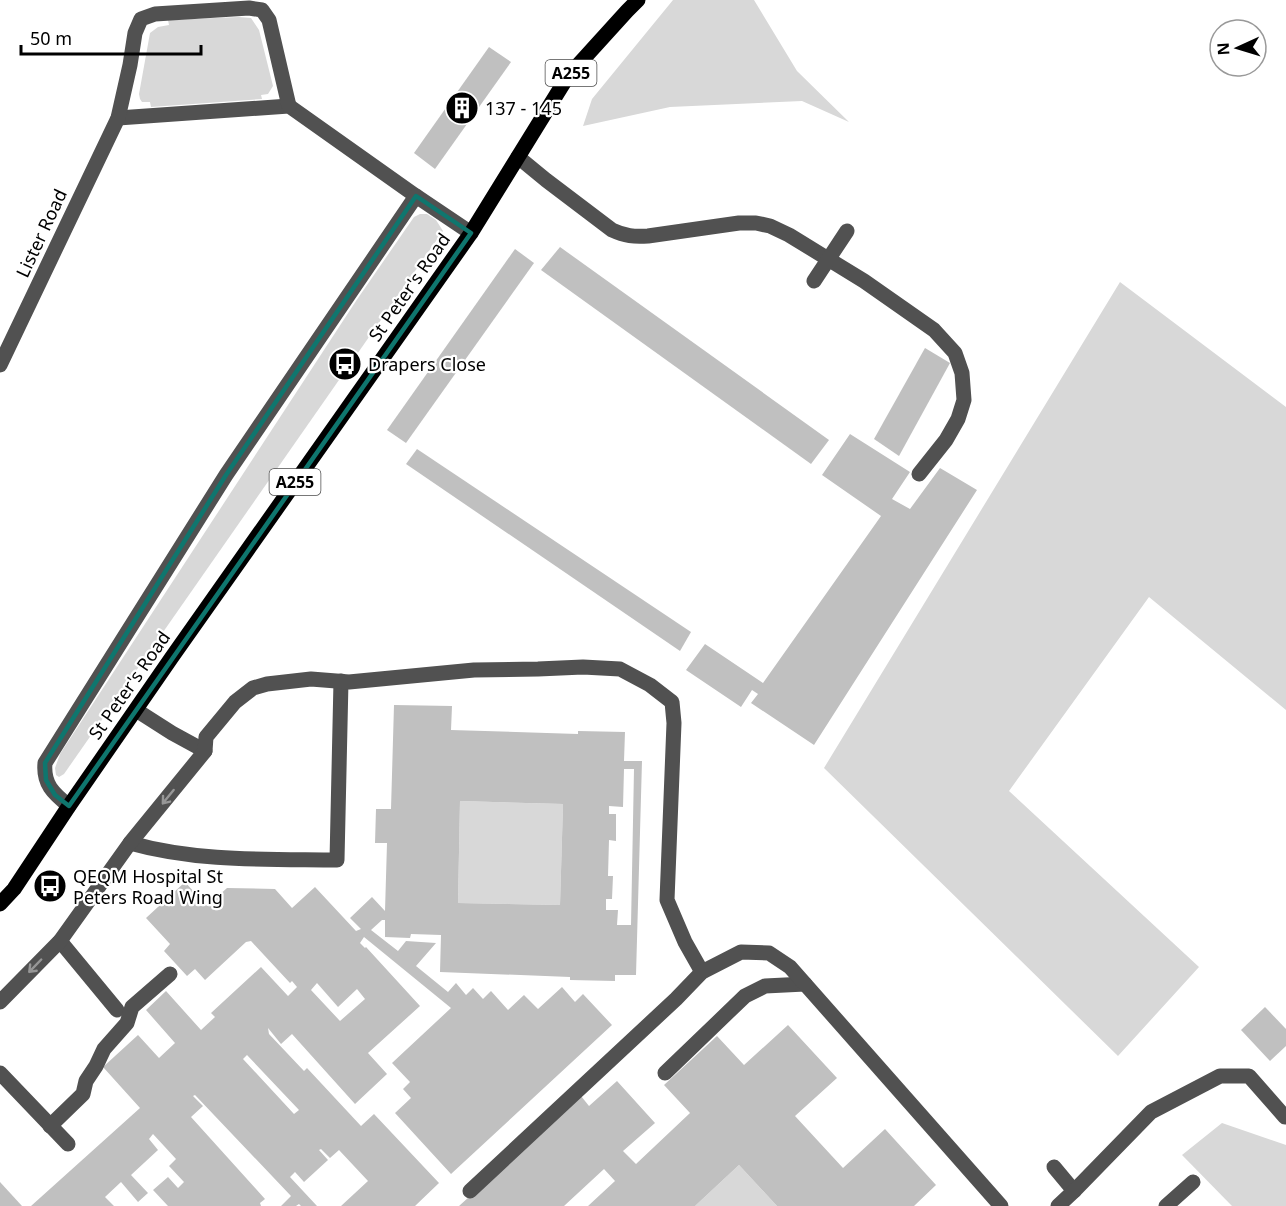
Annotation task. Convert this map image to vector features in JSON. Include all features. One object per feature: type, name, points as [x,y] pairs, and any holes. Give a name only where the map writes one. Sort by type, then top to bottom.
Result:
[{"type":"main road","name":"St Peter's Road","points":[[0,904],[14,889],[69,806],[326,437],[471,233],[568,76],[638,0]]},
{"type":"street","name":"Lister Road","points":[[0,365],[118,118],[135,33],[141,19],[155,14],[249,8],[262,10],[269,20],[289,106]]},
{"type":"street","points":[[118,118],[289,106],[471,233]]},
{"type":"street","points":[[518,157],[612,230],[622,235],[648,236],[739,223],[770,226],[864,281],[934,330],[955,353],[962,373],[964,400],[958,419],[946,440],[919,474]]},
{"type":"street","name":"St Peter's Road","points":[[69,806],[50,788],[44,772],[45,763],[226,475],[416,196]]},
{"type":"street","points":[[814,281],[847,231]]},
{"type":"street","points":[[0,1002],[60,941],[130,843],[205,751],[206,737],[235,702],[253,688],[267,684],[289,689],[311,679],[349,682],[474,670],[584,667],[620,669],[650,685],[672,702],[674,723],[667,900],[685,942],[702,972]]},
{"type":"street","points":[[130,843],[176,854],[286,861],[337,860],[341,681]]},
{"type":"street","points":[[136,710],[205,751]]},
{"type":"street","points":[[60,941],[117,1010]]},
{"type":"street","points":[[470,1191],[702,972],[741,952],[769,953],[790,968],[1001,1206]]},
{"type":"street","points":[[50,1126],[83,1094],[86,1081],[104,1049],[127,1023],[132,1007],[170,974]]},
{"type":"street","points":[[665,1073],[745,996],[765,986],[805,984]]},
{"type":"street","points":[[0,1073],[68,1144]]},
{"type":"street","points":[[1058,1206],[1150,1112],[1220,1076],[1250,1076],[1286,1117]]},
{"type":"street","points":[[1054,1167],[1074,1191]]},
{"type":"street","points":[[1166,1206],[1193,1182]]},
{"type":"highlighted area","points":[[416,196],[471,233],[69,806],[55,795],[46,780],[45,763],[226,475]]},
{"type":"shaded area","points":[[673,0],[754,0],[797,71],[849,122],[802,101],[670,107],[583,126],[592,99]]},
{"type":"shaded area","points":[[251,18],[259,30],[273,86],[268,94],[261,95],[262,99],[151,107],[150,102],[142,102],[139,94],[150,33],[158,27],[169,25],[168,20]]},
{"type":"shaded area","points":[[427,214],[436,220],[443,231],[64,774],[59,777],[56,775],[55,768],[60,754],[356,301],[414,217]]},
{"type":"shaded area","points":[[1120,282],[1286,407],[1286,710],[1149,597],[1009,791],[1199,967],[1118,1056],[824,768]]},
{"type":"shaded area","points":[[460,801],[563,804],[560,905],[458,903]]},
{"type":"shaded area","points":[[1222,1123],[1286,1145],[1286,1206],[1232,1206],[1182,1155]]},
{"type":"shaded area","points":[[739,1165],[777,1206],[695,1206]]},
{"type":"building","name":"137 - 145","points":[[489,47],[511,62],[435,169],[414,153]]},
{"type":"building","points":[[560,247],[829,440],[811,464],[541,270]]},
{"type":"building","points":[[515,249],[534,263],[406,443],[387,430]]},
{"type":"building","points":[[925,348],[950,363],[899,456],[874,439]]},
{"type":"building","points":[[850,434],[910,472],[892,499],[910,509],[940,468],[977,490],[814,745],[751,703],[758,694],[752,690],[741,707],[686,670],[705,644],[763,683],[881,516],[822,475]]},
{"type":"building","points":[[417,449],[691,632],[680,651],[406,464]]},
{"type":"building","points":[[394,705],[452,706],[451,730],[578,734],[578,731],[625,732],[624,761],[642,761],[636,975],[615,975],[615,981],[440,972],[441,935],[411,934],[410,938],[385,937],[385,920],[371,930],[398,951],[406,941],[436,943],[416,966],[448,992],[456,983],[466,995],[473,988],[483,999],[491,991],[508,1010],[524,995],[538,1009],[562,987],[575,1002],[583,994],[612,1025],[451,1174],[395,1113],[411,1098],[403,1089],[410,1082],[392,1063],[451,1008],[364,937],[360,943],[420,1006],[368,1053],[387,1074],[355,1104],[292,1034],[281,1044],[268,1028],[269,1034],[304,1071],[307,1068],[361,1126],[374,1114],[439,1183],[415,1206],[341,1206],[368,1181],[339,1150],[330,1158],[321,1149],[319,1150],[328,1160],[304,1182],[295,1172],[290,1177],[317,1206],[299,1204],[281,1206],[291,1196],[195,1095],[193,1096],[203,1106],[191,1117],[265,1199],[260,1203],[261,1206],[168,1206],[153,1190],[168,1177],[178,1188],[184,1182],[169,1166],[176,1159],[153,1134],[149,1139],[158,1150],[131,1175],[148,1193],[138,1202],[121,1182],[105,1197],[114,1206],[31,1206],[140,1108],[103,1067],[138,1035],[159,1058],[175,1043],[146,1010],[166,991],[201,1030],[215,1017],[211,1013],[261,967],[288,996],[297,987],[292,981],[290,983],[251,941],[246,942],[205,980],[195,969],[187,976],[164,951],[170,944],[146,918],[185,882],[207,906],[227,888],[275,889],[292,908],[315,887],[356,931],[361,929],[350,918],[372,897],[385,911],[387,843],[375,843],[376,809],[391,809]],"holes":[[[624,769],[634,769],[631,925],[617,925],[618,910],[606,910],[606,899],[612,899],[613,876],[608,876],[609,840],[616,841],[616,814],[609,814],[609,806],[623,807]],[[460,801],[563,804],[560,905],[458,903]],[[317,983],[338,1007],[357,989],[365,999],[340,1021],[311,990]],[[247,1055],[299,1110],[294,1114],[243,1059]]]},
{"type":"building","points":[[1265,1007],[1286,1029],[1286,1046],[1270,1061],[1241,1030]]},
{"type":"building","points":[[788,1025],[837,1078],[795,1116],[843,1168],[885,1129],[936,1185],[914,1206],[777,1206],[739,1165],[695,1206],[588,1206],[615,1181],[604,1169],[564,1206],[459,1206],[581,1096],[589,1106],[617,1081],[655,1123],[623,1151],[636,1164],[690,1113],[664,1085],[717,1036],[744,1065]]},
{"type":"building","points":[[0,1182],[22,1206],[0,1206]]},
{"type":"place","name":"137 - 145","points":[[462,108]]},
{"type":"place","name":"Drapers Close","points":[[345,364]]},
{"type":"place","name":"QEQM Hospital St Peters Road Wing","points":[[50,886]]}]
